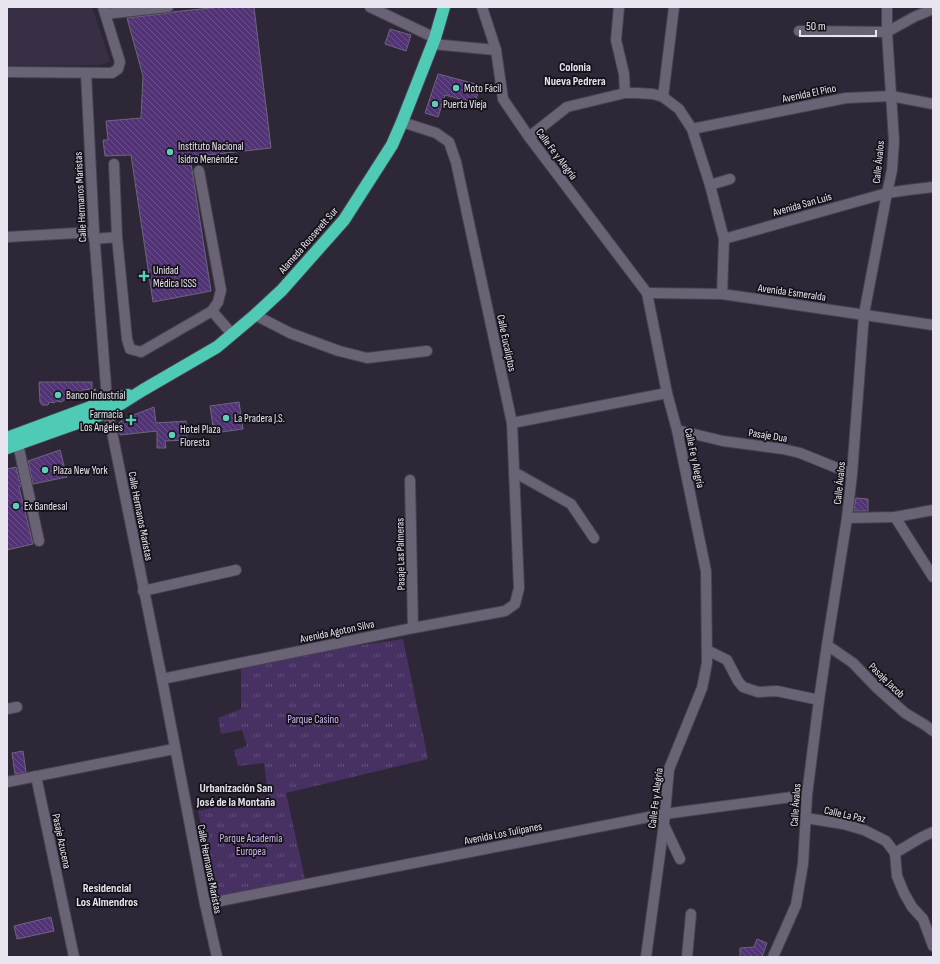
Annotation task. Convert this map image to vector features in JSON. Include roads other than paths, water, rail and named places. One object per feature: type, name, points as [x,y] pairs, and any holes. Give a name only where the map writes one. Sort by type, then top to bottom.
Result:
[{"type":"highway","name":"Alameda Roosevelt Sur","points":[[13,446],[107,407],[142,390],[216,347],[255,315],[282,290],[344,220],[392,144],[433,41],[444,7]]},
{"type":"highway","name":"Alameda Roosevelt Sur","points":[[7,438],[107,407]]},
{"type":"street","points":[[7,72],[112,73],[118,69],[120,62],[104,10],[168,7]]},
{"type":"street","points":[[370,7],[433,41],[496,50]]},
{"type":"street","name":"Calle Fe y Alegría","points":[[482,7],[496,50],[503,99],[529,137],[647,293],[706,571],[707,663],[702,688],[668,769],[664,819],[646,957]]},
{"type":"street","points":[[619,7],[616,40],[624,74],[625,94]]},
{"type":"street","points":[[663,97],[674,7]]},
{"type":"street","name":"Calle Ávalos","points":[[773,957],[796,905],[803,864],[807,795],[819,700],[847,518],[852,474],[864,314],[892,170],[894,141],[887,32],[888,7]]},
{"type":"street","points":[[799,31],[887,32],[914,17],[933,9]]},
{"type":"street","name":"Calle Hermanos Maristas","points":[[86,73],[94,236],[107,407],[216,957]]},
{"type":"street","points":[[529,137],[567,107],[625,94],[653,94],[663,97],[678,109],[692,129],[710,185],[724,239],[722,294]]},
{"type":"street","name":"Avenida El Pino","points":[[692,129],[846,98],[891,96],[933,104]]},
{"type":"street","name":"Calle Eucaliptos","points":[[402,122],[436,133],[449,142],[456,162],[512,423],[519,588],[515,604]]},
{"type":"street","points":[[114,164],[117,238],[127,339],[130,349],[141,352],[212,311],[218,302],[221,290],[199,171]]},
{"type":"street","points":[[710,185],[730,179]]},
{"type":"street","name":"Avenida San Luis","points":[[724,239],[887,193],[933,187]]},
{"type":"street","points":[[7,237],[94,236],[117,238]]},
{"type":"street","name":"Avenida Esmeralda","points":[[647,293],[722,294],[933,324]]},
{"type":"street","points":[[212,311],[232,334]]},
{"type":"street","points":[[255,315],[290,333],[339,351],[367,358],[427,351]]},
{"type":"street","points":[[512,423],[667,393]]},
{"type":"street","name":"Pasaje Dua","points":[[677,430],[723,441],[783,449],[800,453],[852,474]]},
{"type":"street","points":[[13,446],[39,541]]},
{"type":"street","points":[[514,472],[571,504],[594,538]]},
{"type":"street","name":"Pasaje Las Palmeras","points":[[410,480],[413,628]]},
{"type":"street","points":[[847,518],[894,517],[933,510]]},
{"type":"street","points":[[894,517],[933,577]]},
{"type":"street","points":[[143,591],[236,570]]},
{"type":"street","name":"Avenida Agoton Silva","points":[[162,680],[413,628],[505,611],[515,604]]},
{"type":"street","name":"Pasaje Jacob","points":[[827,645],[853,663],[877,688],[905,713],[933,731]]},
{"type":"street","points":[[707,650],[727,660],[738,681],[743,687],[758,692],[777,691],[819,700]]},
{"type":"street","points":[[7,782],[174,749]]},
{"type":"street","name":"Pasaje Azucena","points":[[36,776],[74,957]]},
{"type":"street","name":"Avenida Los Tulipanes","points":[[205,904],[664,819],[807,795]]},
{"type":"street","name":"Calle La Paz","points":[[806,818],[843,824],[864,830],[886,841],[898,850]]},
{"type":"street","points":[[664,819],[680,859]]},
{"type":"street","points":[[933,832],[898,850],[897,876],[904,894],[912,907],[923,919],[933,946]]},
{"type":"street","points":[[687,957],[691,914]]},
{"type":"place","name":"Moto Fácil","points":[[456,88]]},
{"type":"place","name":"Puerta Vieja","points":[[435,104]]},
{"type":"place","name":"Instituto Nacional Isidro Menéndez","points":[[170,152]]},
{"type":"place","name":"Unidad Médica ISSS","points":[[144,276]]},
{"type":"place","name":"Banco Industrial","points":[[58,395]]},
{"type":"place","name":"La Pradera J.S.","points":[[226,418]]},
{"type":"place","name":"Farmacia Los Angeles","points":[[131,420]]},
{"type":"place","name":"Hotel Plaza Floresta","points":[[172,435]]},
{"type":"place","name":"Plaza New York","points":[[45,470]]},
{"type":"place","name":"Ex Bandesal","points":[[16,506]]},
{"type":"district","name":"Colonia Nueva Pedrera","points":[[575,74]]},
{"type":"district","name":"Urbanización San José de la Montaña","points":[[236,795]]},
{"type":"district","name":"Residencial Los Almendros","points":[[107,895]]},
{"type":"park label","name":"Parque Casino","points":[[313,719]]},
{"type":"park label","name":"Parque Academia Europea","points":[[251,844]]}]
